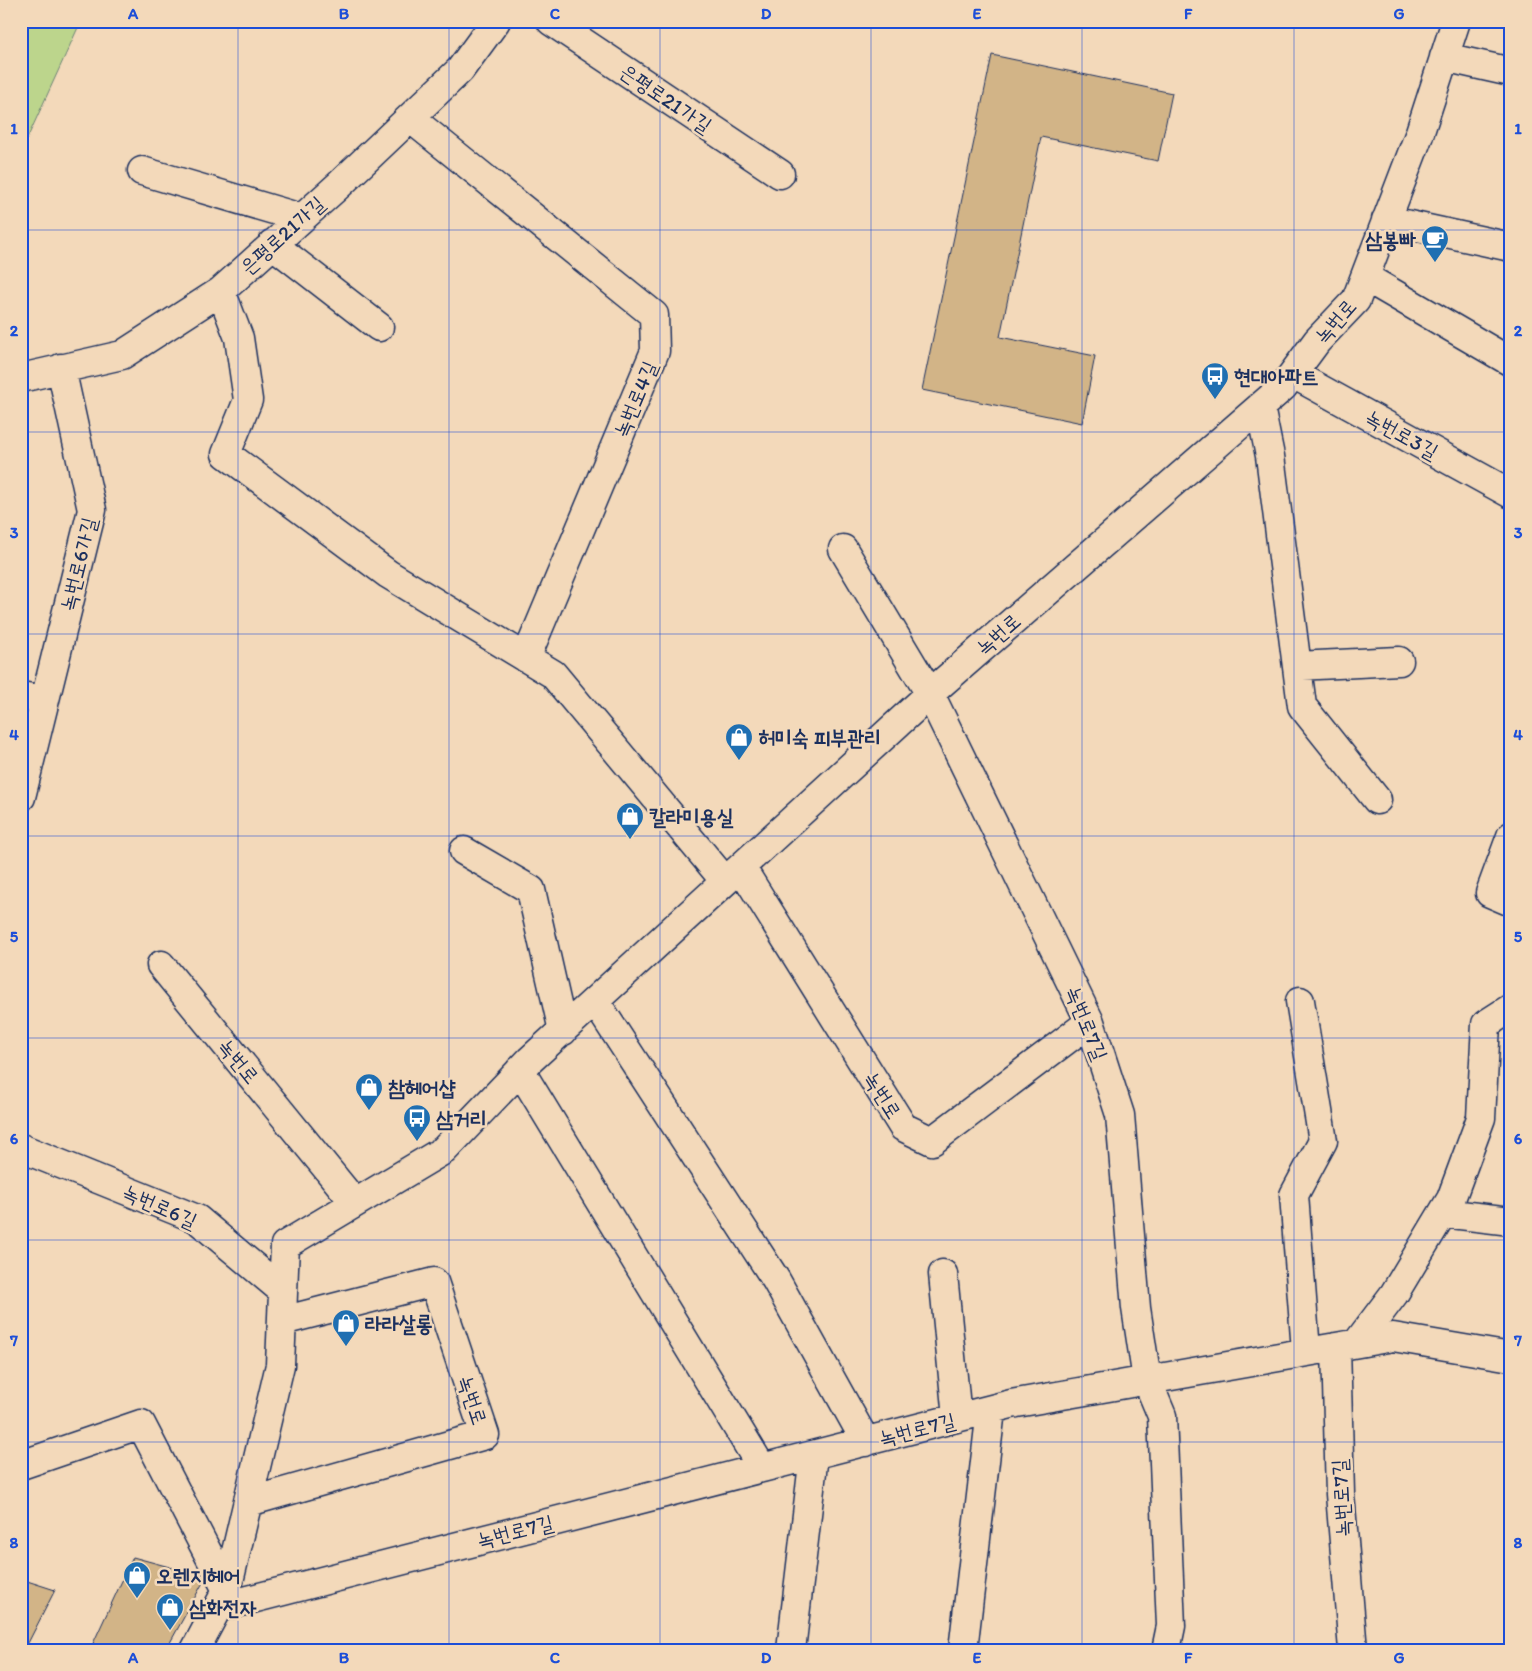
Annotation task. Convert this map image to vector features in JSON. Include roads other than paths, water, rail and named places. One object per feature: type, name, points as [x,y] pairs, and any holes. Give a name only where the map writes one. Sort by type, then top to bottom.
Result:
[{"type":"street","name":"은평로21가길","points":[[21,378],[122,355],[221,291],[460,70],[496,21]]},
{"type":"street","name":"은평로21가길","points":[[551,21],[780,174]]},
{"type":"street","name":"녹번로","points":[[194,1650],[222,1599],[248,1502],[280,1365],[285,1246],[444,1150],[520,1070],[930,694],[1283,387],[1317,341],[1356,300],[1419,135],[1456,21]]},
{"type":"street","points":[[1444,57],[1511,72]]},
{"type":"street","name":"녹번로4길","points":[[410,118],[654,315],[655,351],[526,658]]},
{"type":"street","points":[[142,171],[301,218]]},
{"type":"street","points":[[1386,220],[1511,248]]},
{"type":"street","points":[[272,244],[379,327]]},
{"type":"street","points":[[1365,277],[1511,362]]},
{"type":"street","points":[[221,291],[239,338],[248,400],[226,454],[388,574],[553,674],[733,874]]},
{"type":"street","name":"녹번로6가길","points":[[21,797],[33,698],[92,510],[61,368]]},
{"type":"street","name":"녹번로3길","points":[[1293,374],[1511,494]]},
{"type":"street","points":[[1260,407],[1270,456],[1302,706],[1376,800]]},
{"type":"street","name":"녹번로7길","points":[[843,549],[930,694],[1090,1022],[1120,1115],[1136,1308],[1147,1380],[1162,1416],[1171,1626],[1166,1650]]},
{"type":"street","points":[[1297,666],[1399,662]]},
{"type":"street","points":[[1511,836],[1490,893],[1511,902]]},
{"type":"street","points":[[464,851],[531,890],[563,1030]]},
{"type":"street","name":"녹번로","points":[[733,874],[903,1128],[932,1141],[1090,1022]]},
{"type":"street","name":"녹번로","points":[[161,965],[355,1203]]},
{"type":"street","points":[[595,1001],[776,1280],[866,1442]]},
{"type":"street","points":[[1300,1001],[1323,1141],[1294,1195],[1306,1351]]},
{"type":"street","points":[[1346,1345],[1394,1294],[1451,1199],[1481,1118],[1486,1024],[1511,1008]]},
{"type":"street","points":[[520,1070],[762,1468]]},
{"type":"street","name":"녹번로6길","points":[[21,1148],[197,1219],[283,1291]]},
{"type":"street","points":[[1443,1213],[1511,1221]]},
{"type":"street","points":[[943,1274],[957,1418]]},
{"type":"street","name":"녹번로","points":[[248,1502],[485,1434],[434,1282],[282,1321]]},
{"type":"street","name":"녹번로7길","points":[[222,1599],[762,1468],[1011,1404],[1393,1337],[1511,1357]]},
{"type":"street","name":"녹번로7길","points":[[1346,1345],[1340,1494],[1352,1650]]},
{"type":"street","name":"녹번로7길","points":[[963,1650],[990,1410]]},
{"type":"street","points":[[21,1465],[142,1424],[222,1599]]},
{"type":"street","points":[[791,1650],[814,1455]]},
{"type":"place","name":"삼봉빠","points":[[1435,263]]},
{"type":"place","name":"현대아파트","points":[[1215,400]]},
{"type":"place","name":"허미숙 피부관리","points":[[739,761]]},
{"type":"place","name":"칼라미용실","points":[[630,840]]},
{"type":"place","name":"참헤어샵","points":[[369,1111]]},
{"type":"place","name":"삼거리","points":[[417,1142]]},
{"type":"place","name":"라라살롱","points":[[346,1347]]},
{"type":"place","name":"오렌지헤어","points":[[137,1599]]},
{"type":"place","name":"삼화전자","points":[[170,1631]]}]
